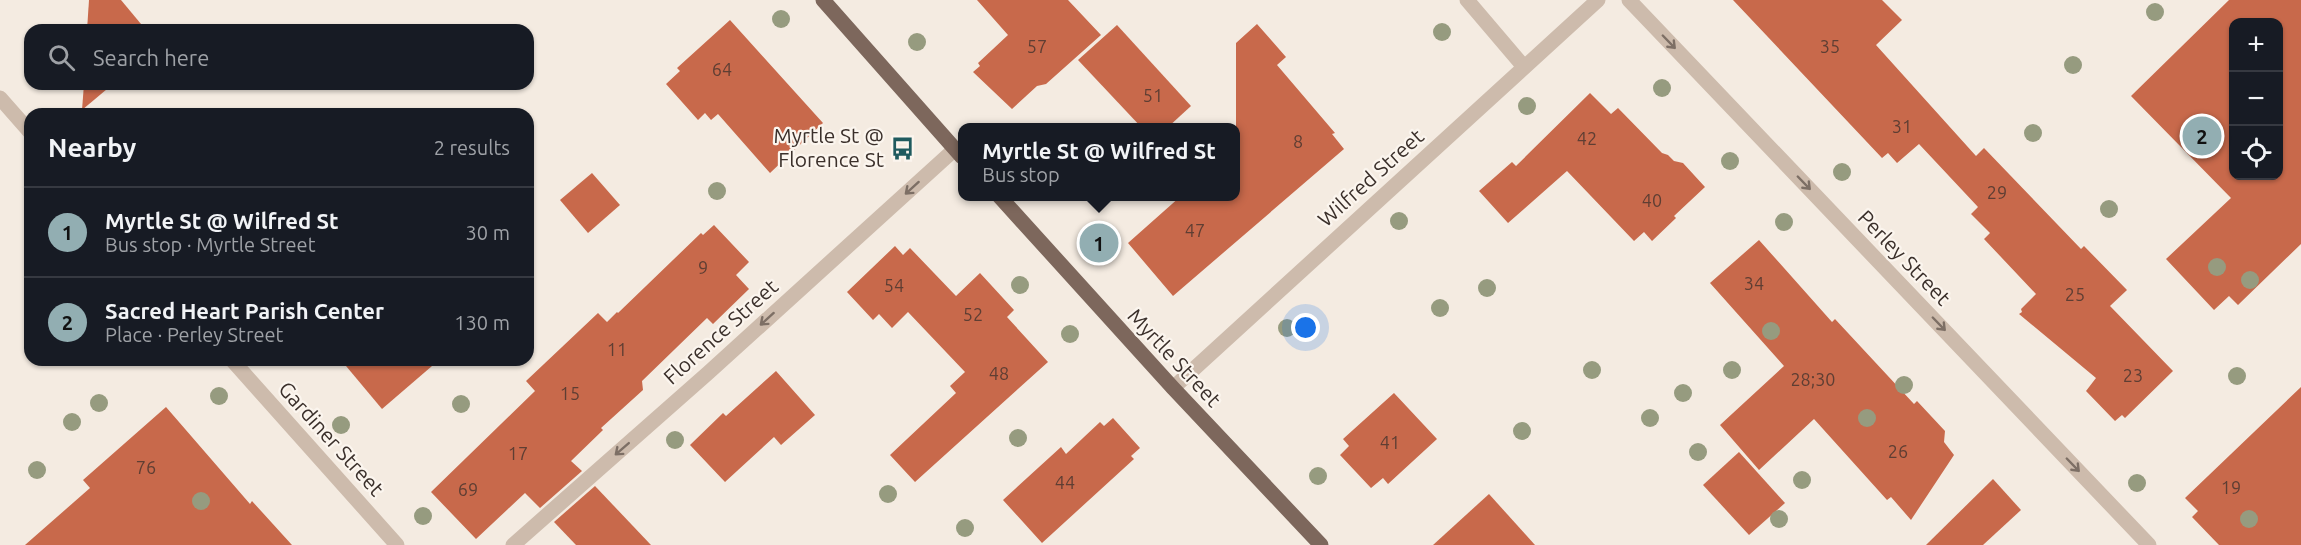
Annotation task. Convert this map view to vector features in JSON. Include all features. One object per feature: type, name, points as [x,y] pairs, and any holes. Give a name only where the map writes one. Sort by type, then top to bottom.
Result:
[{"type":"main road","points":[[823,0],[958,152]]},
{"type":"main road","name":"Myrtle Street","points":[[1004,201],[1173,388],[1321,545]]},
{"type":"street","points":[[1467,0],[1524,67]]},
{"type":"street","name":"Wilfred Street","points":[[1173,388],[1598,0]]},
{"type":"street","name":"Perley Street","points":[[1629,0],[2149,545]]},
{"type":"street","points":[[0,98],[24,125]]},
{"type":"street","name":"Florence Street","points":[[513,545],[958,154]]},
{"type":"street","name":"Gardiner Street","points":[[237,366],[398,545]]},
{"type":"building","points":[[89,0],[121,0],[141,24],[87,24]]},
{"type":"building","points":[[977,0],[1068,0],[1101,35],[1046,84],[1037,86],[1012,109],[973,72],[980,66],[978,63],[1008,35]]},
{"type":"building","points":[[1733,0],[1882,0],[1902,20],[1876,45],[1976,156],[1984,148],[2081,249],[2084,246],[2127,290],[2110,306],[2173,371],[2125,418],[2122,415],[2115,421],[2086,391],[2096,378],[2019,314],[2036,294],[1984,239],[1990,233],[1971,214],[1978,207],[1919,144],[1897,163],[1888,153],[1882,158]]},
{"type":"building","points":[[2229,0],[2301,0],[2301,244],[2238,305],[2229,296],[2214,310],[2166,259],[2231,198],[2131,96]]},
{"type":"building","points":[[730,20],[823,123],[770,173],[718,114],[711,120],[705,113],[698,120],[666,84],[680,71],[677,68]]},
{"type":"building","points":[[1257,24],[1286,57],[1277,65],[1335,133],[1332,134],[1344,149],[1173,296],[1128,243],[1175,201],[1240,201],[1240,123],[1236,123],[1236,43]]},
{"type":"building","points":[[1117,25],[1191,106],[1172,123],[1137,123],[1078,60]]},
{"type":"building","points":[[84,90],[106,90],[84,108],[82,108]]},
{"type":"building","points":[[1590,93],[1611,114],[1618,108],[1662,153],[1674,161],[1683,163],[1705,187],[1674,216],[1676,218],[1652,241],[1644,232],[1634,241],[1567,171],[1508,223],[1479,191],[1512,162],[1516,166]]},
{"type":"building","points":[[592,173],[620,205],[588,233],[560,200]]},
{"type":"building","points":[[714,225],[749,262],[736,275],[749,289],[713,324],[707,318],[642,381],[643,390],[601,428],[603,430],[571,461],[582,471],[540,508],[525,493],[476,539],[431,492],[535,391],[526,381],[598,313],[607,322],[701,233],[703,235]]},
{"type":"building","points":[[1759,240],[1832,322],[1835,319],[1914,404],[1917,401],[1945,431],[1944,442],[1954,455],[1911,520],[1891,497],[1887,500],[1814,419],[1759,470],[1720,425],[1784,366],[1710,283]]},
{"type":"building","points":[[895,246],[903,255],[910,248],[956,296],[980,273],[1014,310],[1007,317],[1048,362],[915,482],[890,455],[956,393],[950,386],[965,372],[908,312],[892,328],[879,314],[873,320],[847,292]]},
{"type":"building","points":[[346,366],[432,366],[382,409]]},
{"type":"building","points":[[776,371],[815,415],[781,445],[774,437],[725,482],[690,445],[723,413],[726,416]]},
{"type":"building","points":[[2301,387],[2301,545],[2219,545],[2192,517],[2198,511],[2185,498]]},
{"type":"building","points":[[1394,393],[1437,439],[1388,484],[1383,478],[1371,488],[1340,455],[1349,446],[1343,439]]},
{"type":"building","points":[[166,407],[250,504],[252,501],[292,545],[25,545],[90,488],[83,480]]},
{"type":"building","points":[[1113,418],[1140,448],[1131,456],[1134,459],[1042,543],[1003,500],[1061,447],[1066,454],[1100,422],[1104,426]]},
{"type":"building","points":[[1739,452],[1785,503],[1749,535],[1703,485]]},
{"type":"building","points":[[1993,479],[2021,510],[1983,545],[1926,545]]},
{"type":"building","points":[[595,486],[651,545],[576,545],[554,522]]},
{"type":"building","points":[[1489,494],[1535,545],[1433,545]]},
{"type":"place","name":"Sacred Heart Parish Center","points":[[2202,136]]},
{"type":"place","name":"Myrtle St @ Florence St","points":[[902,148]]},
{"type":"place","name":"Myrtle St @ Wilfred St","points":[[1099,243]]}]
